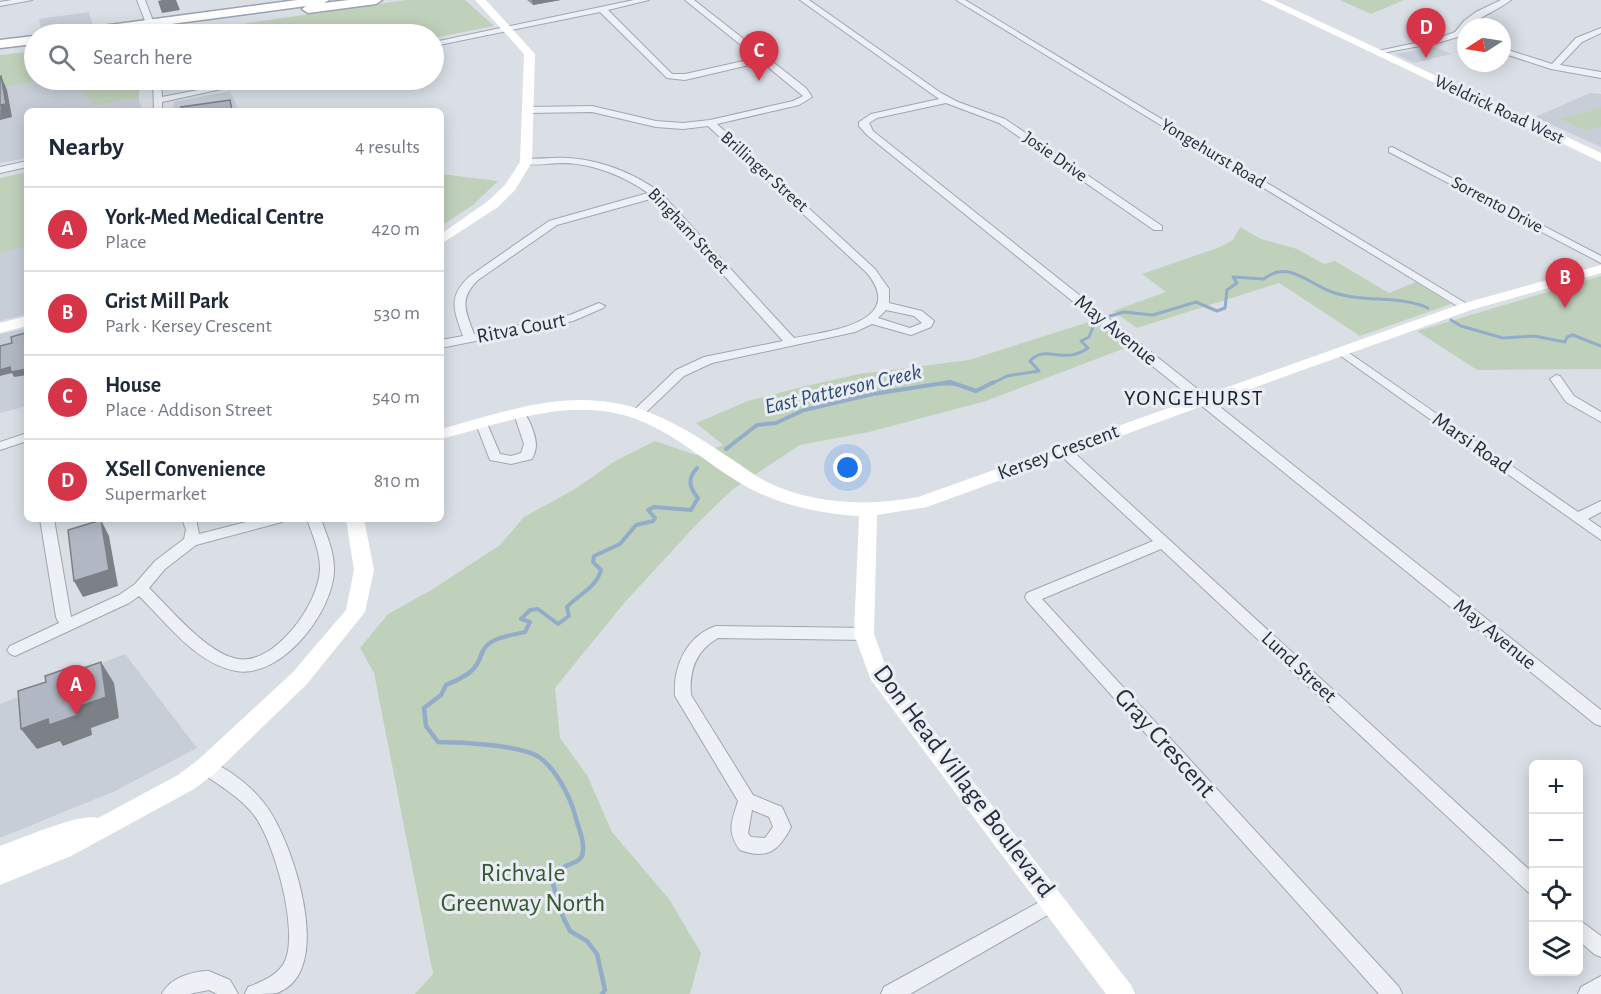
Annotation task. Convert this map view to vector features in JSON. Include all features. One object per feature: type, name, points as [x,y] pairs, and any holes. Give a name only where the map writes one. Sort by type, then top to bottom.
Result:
[{"type":"main road","points":[[187,24],[323,0]]},
{"type":"main road","points":[[198,24],[376,0]]},
{"type":"main road","points":[[0,44],[24,41]]},
{"type":"main road","points":[[0,51],[24,48]]},
{"type":"street","points":[[0,4],[28,0]]},
{"type":"street","points":[[141,0],[151,24]]},
{"type":"street","points":[[444,238],[493,204],[510,187],[526,162],[530,54],[480,0]]},
{"type":"street","points":[[444,42],[645,0]]},
{"type":"street","points":[[689,0],[803,90],[807,99],[710,123]]},
{"type":"street","points":[[804,0],[945,100]]},
{"type":"street","name":"Yongehurst Road","points":[[960,0],[1466,307]]},
{"type":"street","name":"Weldrick Road West","points":[[1266,0],[1601,158]]},
{"type":"street","points":[[1474,18],[1507,0]]},
{"type":"street","points":[[602,9],[670,76],[685,77],[762,59]]},
{"type":"street","points":[[1554,67],[1579,39],[1601,30]]},
{"type":"street","points":[[1377,52],[1457,36]]},
{"type":"street","points":[[1511,53],[1554,67],[1601,75]]},
{"type":"street","points":[[158,90],[158,108]]},
{"type":"street","points":[[158,100],[208,90]]},
{"type":"street","name":"Josie Drive","points":[[945,100],[1002,121],[1158,228]]},
{"type":"street","name":"May Avenue","points":[[945,100],[874,116],[864,122],[864,126],[1601,719]]},
{"type":"street","name":"Brillinger Street","points":[[528,110],[592,109],[656,124],[683,126],[710,123],[871,271],[882,287],[885,306]]},
{"type":"street","name":"Sorrento Drive","points":[[1392,150],[1601,260]]},
{"type":"street","name":"Bingham Street","points":[[526,162],[572,161],[618,173],[644,185],[656,194],[789,341]]},
{"type":"street","points":[[0,170],[24,165]]},
{"type":"street","points":[[469,338],[459,303],[459,294],[469,282],[553,224],[656,194]]},
{"type":"street","name":"Kersey Crescent","points":[[444,433],[549,408],[594,405],[637,414],[657,422],[712,454],[763,488],[779,494],[817,506],[868,511],[893,509],[921,503],[1202,400],[1466,307],[1601,269]]},
{"type":"street","name":"Ritva Court","points":[[444,343],[573,318],[599,306]]},
{"type":"street","points":[[637,414],[680,373],[708,360],[789,341],[855,329],[872,320],[885,306],[922,315],[928,321],[927,325],[911,332],[872,320]]},
{"type":"street","points":[[0,328],[24,322]]},
{"type":"street","name":"Marsi Road","points":[[1342,352],[1601,535]]},
{"type":"street","points":[[1556,379],[1570,399],[1601,418]]},
{"type":"street","points":[[482,424],[495,457],[509,461],[518,460],[527,456],[530,444],[520,414]]},
{"type":"street","points":[[0,446],[24,438]]},
{"type":"street","name":"Lund Street","points":[[1063,450],[1529,882]]},
{"type":"street","points":[[1578,518],[1601,506]]},
{"type":"street","name":"Don Head Village Boulevard","points":[[868,511],[864,634],[878,674],[1122,994]]},
{"type":"street","points":[[47,522],[63,617],[67,625]]},
{"type":"street","points":[[190,522],[193,530],[191,541]]},
{"type":"street","points":[[15,650],[124,599],[140,588],[160,565],[191,541],[265,522]]},
{"type":"street","points":[[140,588],[211,655],[241,666],[256,665],[291,640],[313,614],[324,586],[327,568],[315,522]]},
{"type":"street","points":[[0,874],[63,849],[186,782],[207,766],[300,678],[355,612],[364,570],[356,522]]},
{"type":"street","name":"Gray Crescent","points":[[1164,542],[1032,597],[1392,994]]},
{"type":"street","points":[[747,800],[683,696],[681,679],[692,653],[701,640],[716,632],[864,634]]},
{"type":"street","points":[[207,766],[245,795],[261,812],[276,836],[295,905],[298,942],[294,963],[278,983],[255,994]]},
{"type":"street","points":[[0,857],[67,832],[117,819]]},
{"type":"street","points":[[891,994],[1054,902]]},
{"type":"street","points":[[1583,932],[1601,948]]},
{"type":"street","points":[[172,994],[182,985],[203,980],[217,983],[228,994]]},
{"type":"street","points":[[1588,994],[1601,985]]},
{"type":"shaded area","points":[[89,12],[93,24],[40,24],[39,19]]},
{"type":"shaded area","points":[[1435,47],[1451,54],[1414,63],[1395,54]]},
{"type":"shaded area","points":[[24,84],[24,90],[82,90],[95,106],[139,98],[141,108],[24,108],[24,159],[0,163],[0,88]]},
{"type":"shaded area","points":[[230,91],[238,108],[174,108],[173,102]]},
{"type":"shaded area","points":[[1590,93],[1601,94],[1601,147],[1535,117]]},
{"type":"shaded area","points":[[24,247],[24,315],[0,321],[0,253]]},
{"type":"shaded area","points":[[24,329],[24,407],[0,413],[0,334]]},
{"type":"shaded area","points":[[125,654],[197,748],[115,791],[0,838],[0,704]]},
{"type":"green space","points":[[406,0],[465,0],[494,26],[444,36],[444,24],[242,24]]},
{"type":"green space","points":[[1340,0],[1404,0],[1371,14]]},
{"type":"green space","points":[[24,52],[24,84],[0,88],[0,55]]},
{"type":"green space","points":[[81,90],[139,90],[139,98],[95,106]]},
{"type":"green space","points":[[1601,107],[1601,127],[1586,131],[1560,119]]},
{"type":"green space","points":[[24,173],[24,247],[0,253],[0,178]]},
{"type":"green space","points":[[444,174],[498,181],[473,205],[444,224]]},
{"type":"green space","points":[[1240,227],[1261,239],[1297,249],[1324,264],[1335,261],[1389,293],[1416,282],[1451,304],[1360,336],[1279,283],[1137,328],[1113,311],[1166,292],[1142,274],[1220,247],[1233,240]]},
{"type":"green space","points":[[1601,276],[1601,369],[1477,370],[1417,331]]},
{"type":"green space","name":"Richvale Greenway North","points":[[1095,320],[1128,347],[986,401],[869,432],[800,445],[733,489],[697,524],[625,602],[555,688],[560,738],[587,775],[612,832],[669,899],[701,953],[690,994],[415,994],[433,974],[374,673],[360,648],[388,614],[433,589],[500,545],[524,517],[575,489],[615,461],[655,441],[696,455],[723,445],[696,423],[748,401],[859,374],[969,360]]},
{"type":"building","points":[[0,77],[6,104],[0,105]]},
{"type":"building","points":[[230,100],[231,108],[181,108]]},
{"type":"building","points":[[24,333],[24,370],[11,372],[10,367],[0,370],[0,346],[12,343],[11,337]]},
{"type":"building","points":[[101,522],[109,570],[74,581],[68,530]]},
{"type":"building","points":[[101,662],[106,697],[78,707],[78,715],[49,725],[48,719],[21,729],[18,691],[46,682],[45,676],[71,667],[72,672]]},
{"type":"waterway","name":"East Patterson Creek","points":[[1110,316],[1124,312],[1153,315],[1196,302],[1217,311],[1225,308],[1227,290],[1237,283],[1233,277],[1264,279],[1281,271],[1298,275],[1332,292],[1406,302],[1428,308]]},
{"type":"waterway","name":"East Patterson Creek","points":[[1451,320],[1461,326],[1503,338],[1534,336],[1565,342],[1567,337],[1573,335],[1601,346]]},
{"type":"waterway","name":"East Patterson Creek","points":[[991,384],[1007,376],[1039,371],[1030,361],[1036,356],[1042,354],[1071,355],[1088,348],[1081,341],[1089,337],[1093,327],[1098,323]]},
{"type":"waterway","name":"East Patterson Creek","points":[[726,449],[757,425],[776,423],[804,410],[873,394],[950,382],[956,384]]},
{"type":"waterway","name":"East Patterson Creek","points":[[956,384],[976,391],[994,382]]},
{"type":"waterway","name":"East Patterson Creek","points":[[940,384],[956,384]]},
{"type":"waterway","name":"East Patterson Creek","points":[[482,654],[488,644],[506,636],[525,632],[530,622],[521,619],[530,610],[538,609],[558,624],[569,616],[567,607],[599,576],[601,570],[593,562],[594,556],[620,544],[636,525],[653,521],[655,518],[648,510],[654,507],[691,510],[698,498],[690,483],[697,468]]},
{"type":"waterway","name":"East Patterson Creek","points":[[482,652],[473,669],[446,685],[441,695],[424,708],[426,726],[438,742],[490,745],[530,753],[545,762],[556,775],[573,808],[583,851],[578,861],[563,868],[553,884],[563,917],[570,931],[587,941],[597,954],[605,990],[602,994]]},
{"type":"place","name":"XSell Convenience","points":[[1426,58]]},
{"type":"place","name":"House","points":[[759,81]]},
{"type":"place","name":"Grist Mill Park","points":[[1565,308]]},
{"type":"place","name":"York-Med Medical Centre","points":[[76,715]]},
{"type":"district","name":"YONGEHURST","points":[[1194,398]]}]
